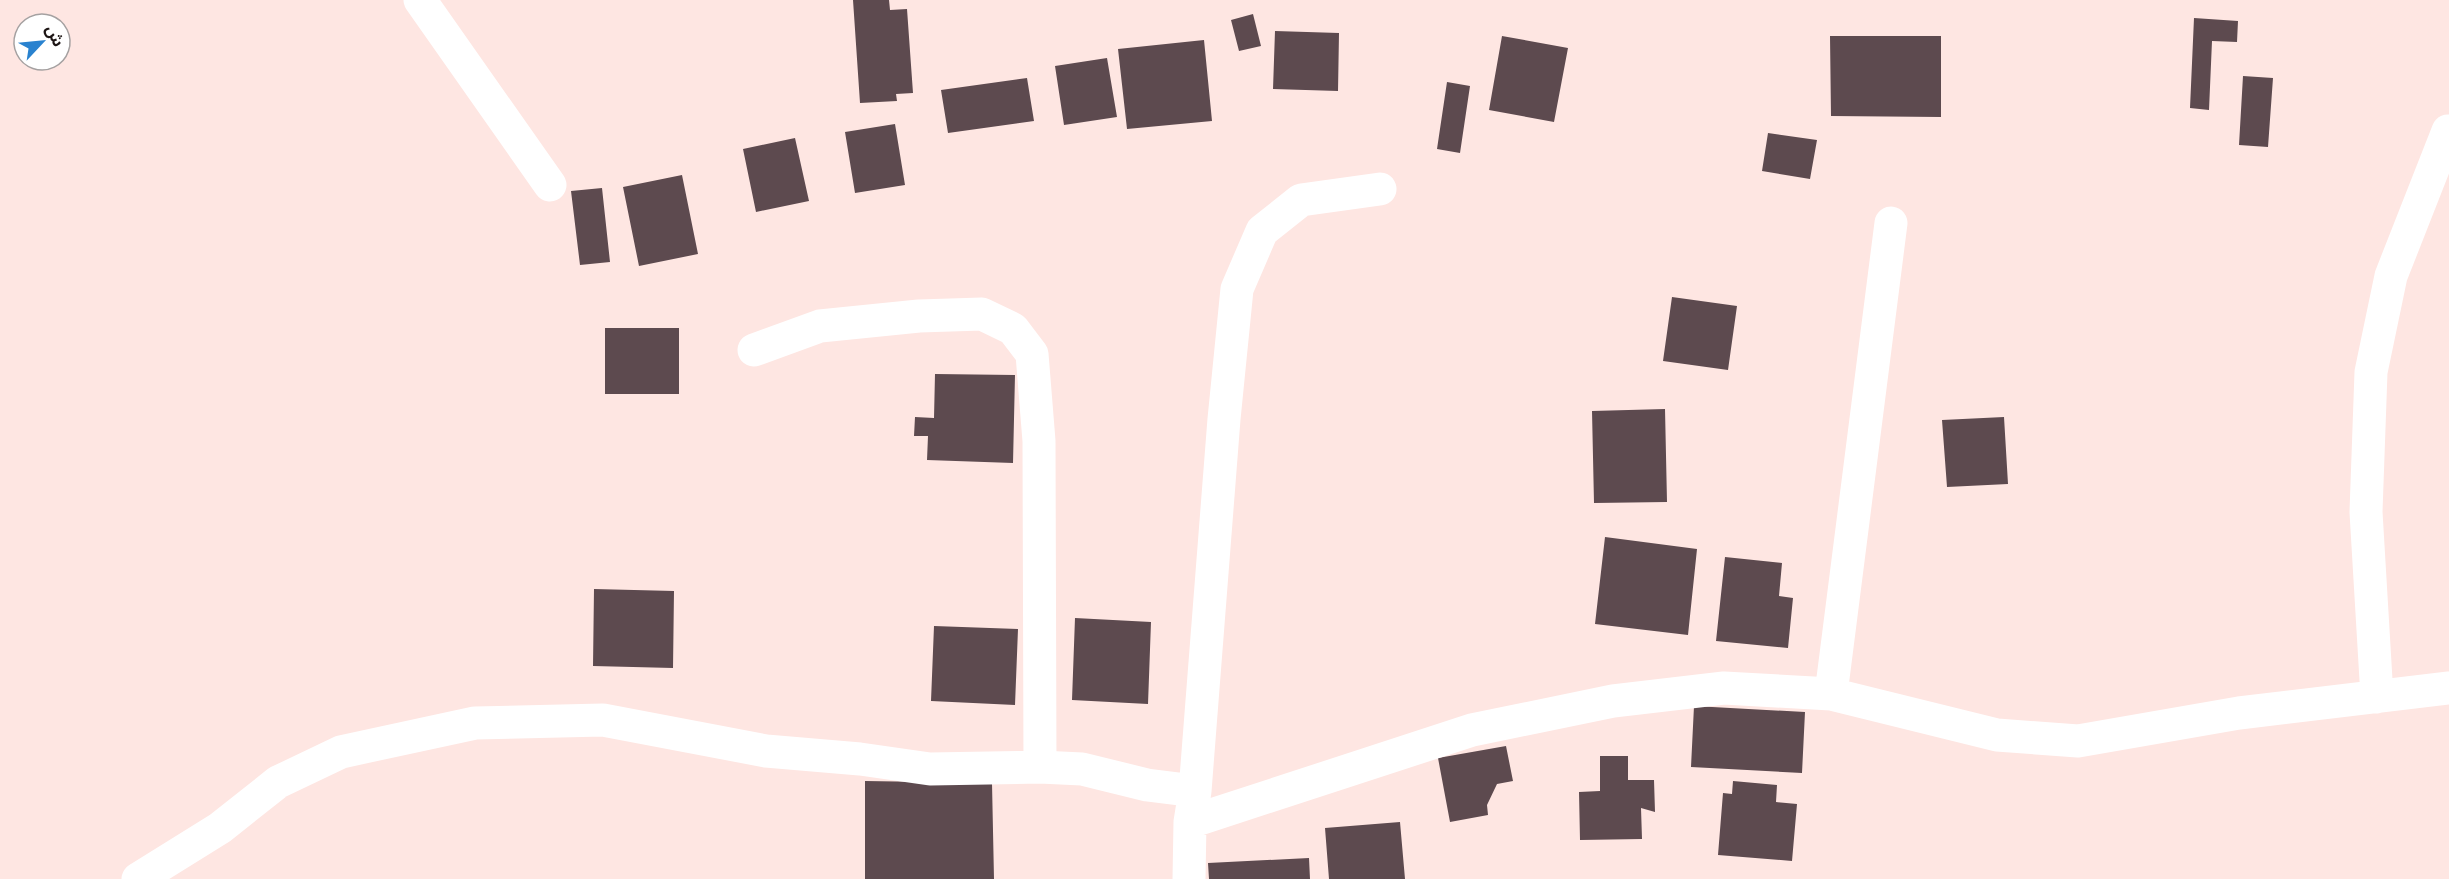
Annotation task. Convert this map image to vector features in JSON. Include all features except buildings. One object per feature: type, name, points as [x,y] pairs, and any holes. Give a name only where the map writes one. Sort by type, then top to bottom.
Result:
[{"type":"street","points":[[420,0],[550,185]]},
{"type":"street","points":[[2377,697],[2366,512],[2371,372],[2391,276],[2448,131]]},
{"type":"street","points":[[1189,879],[1192,807],[1237,289],[1262,231],[1301,200],[1380,189]]},
{"type":"street","points":[[1831,694],[1891,223]]},
{"type":"street","points":[[754,350],[820,326],[919,316],[982,314],[1013,329],[1032,354],[1039,441],[1040,767]]},
{"type":"street","points":[[138,879],[220,828],[278,782],[341,752],[475,723],[603,720],[766,751],[860,759],[930,769],[1040,767],[1082,769],[1147,785],[1192,807],[1472,730],[1613,701],[1724,688],[1831,694],[1997,735],[2079,741],[2239,713],[2449,688]]}]
